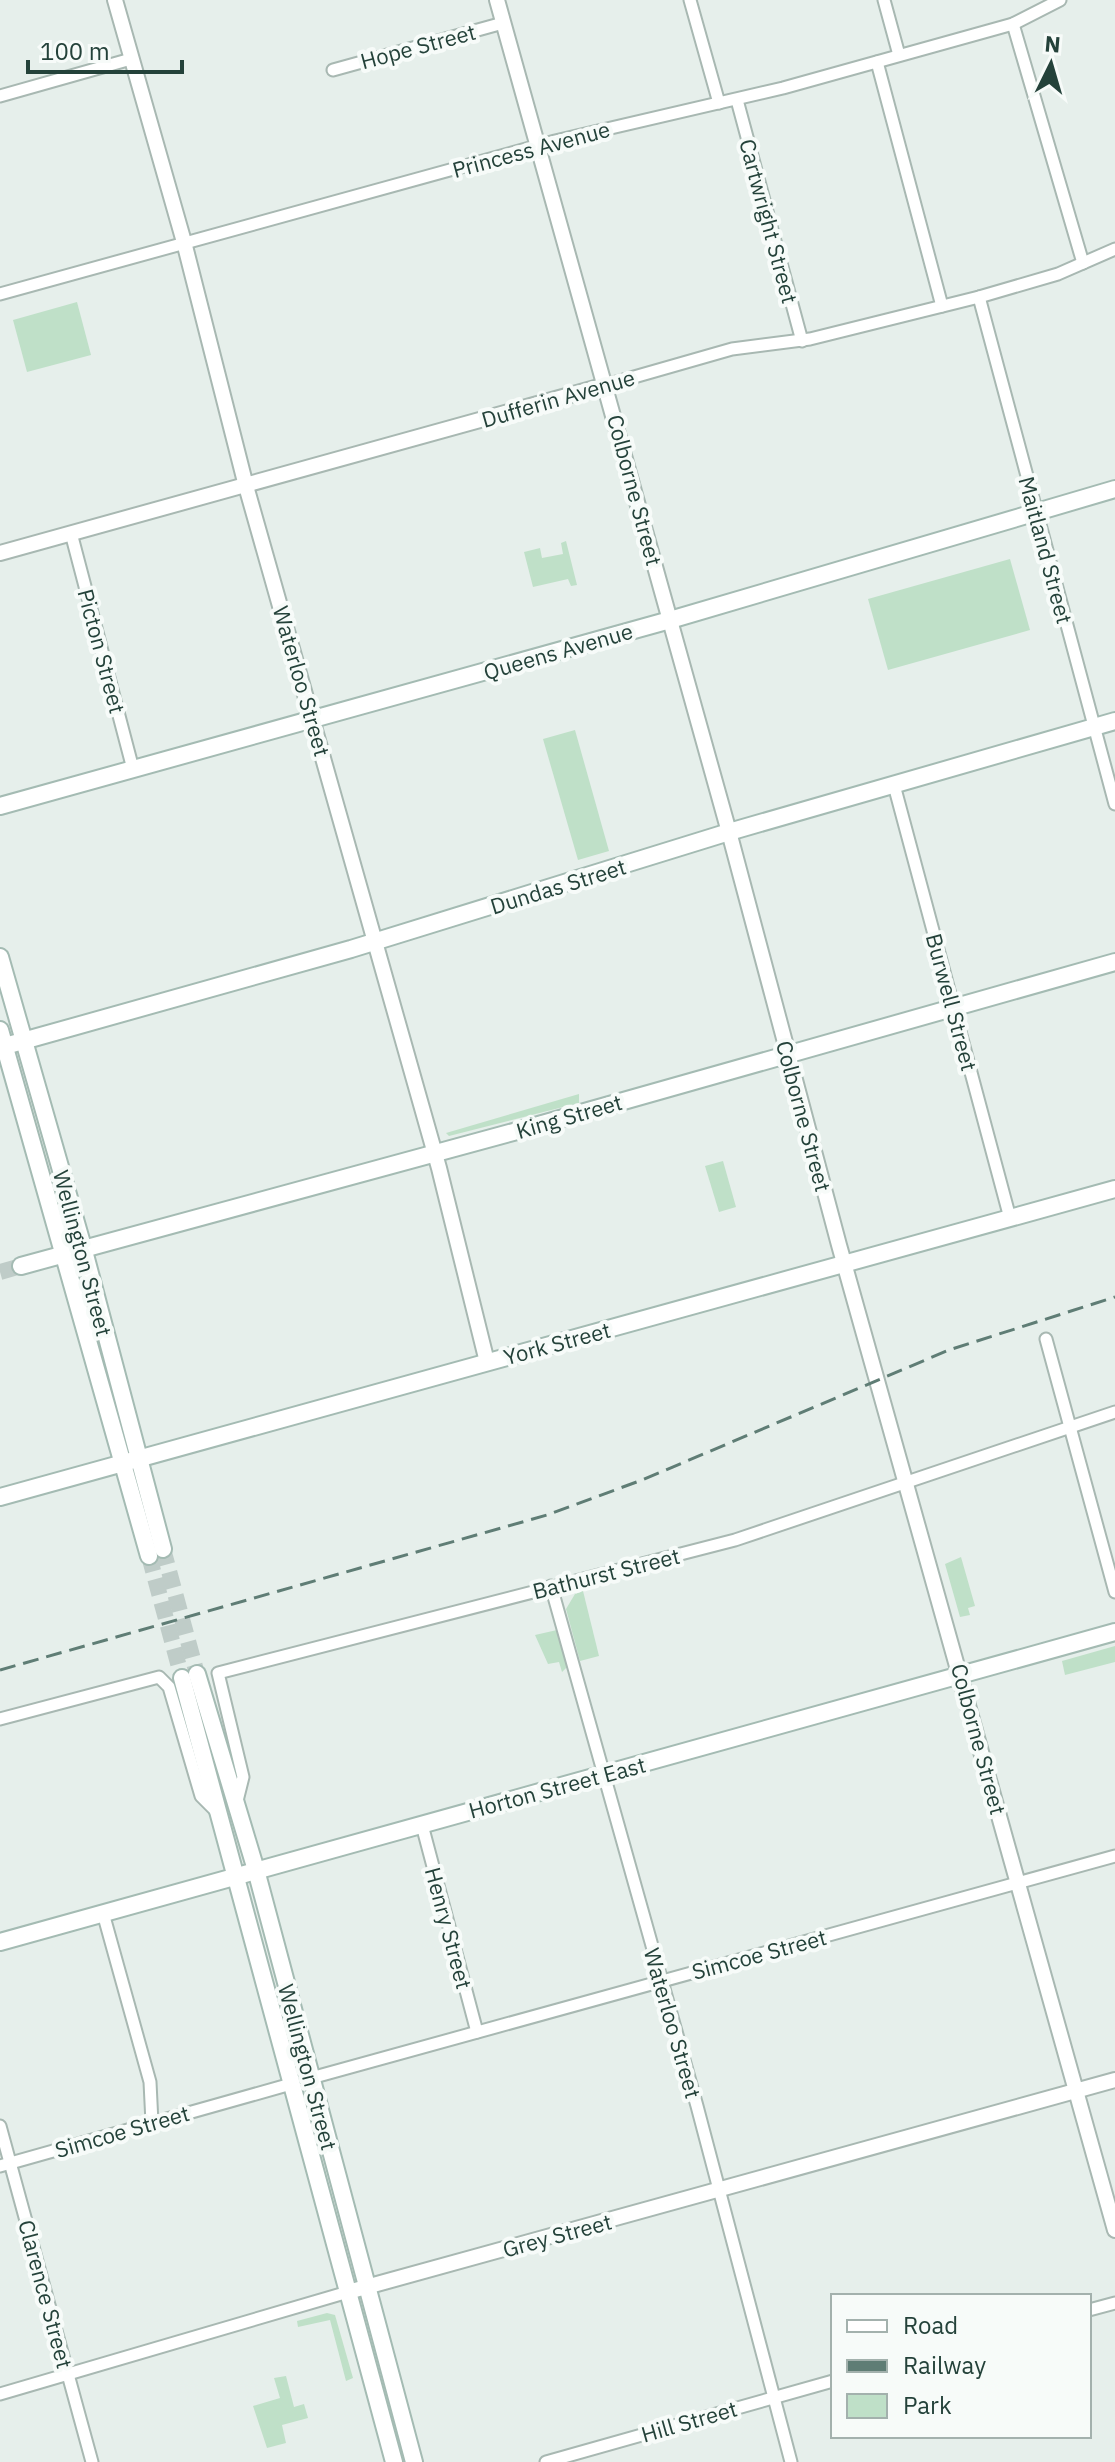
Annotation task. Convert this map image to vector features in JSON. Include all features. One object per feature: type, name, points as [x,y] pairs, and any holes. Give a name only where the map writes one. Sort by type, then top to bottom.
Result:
[{"type":"main road","name":"Queens Avenue","points":[[0,806],[670,620],[1115,489]]},
{"type":"main road","name":"Dundas Street","points":[[2,1041],[23,1040],[375,940],[729,832],[1115,721]]},
{"type":"main road","name":"Wellington Street","points":[[0,957],[83,1247],[130,1459],[156,1552]]},
{"type":"main road","name":"King Street","points":[[21,1266],[1115,962]]},
{"type":"main road","name":"Wellington Street","points":[[2,1041],[112,1428],[130,1459]]},
{"type":"main road","name":"York Street","points":[[0,1497],[1115,1189]]},
{"type":"main road","points":[[91,1471],[107,1451],[112,1428]]},
{"type":"main road","name":"Horton Street East","points":[[0,1942],[1115,1632]]},
{"type":"main road","name":"Wellington Street","points":[[394,2462],[221,1816],[190,1676],[236,1803],[256,1870],[414,2462]]},
{"type":"street","name":"Waterloo Street","points":[[115,0],[184,242],[246,486],[434,1152],[487,1362]]},
{"type":"street","name":"Colborne Street","points":[[497,0],[729,832],[845,1266],[1115,2230]]},
{"type":"street","points":[[690,0],[719,103]]},
{"type":"street","points":[[884,0],[899,55]]},
{"type":"street","name":"Princess Avenue","points":[[0,294],[537,147],[737,100],[877,62],[1013,24],[1060,0]]},
{"type":"street","name":"Hope Street","points":[[333,70],[503,23]]},
{"type":"street","points":[[1013,24],[1083,263]]},
{"type":"street","points":[[0,96],[131,59]]},
{"type":"street","points":[[877,62],[942,306]]},
{"type":"street","name":"Cartwright Street","points":[[737,100],[802,341]]},
{"type":"street","name":"Dufferin Avenue","points":[[0,553],[732,349],[802,341],[979,297],[1058,274],[1115,249]]},
{"type":"street","name":"Maitland Street","points":[[979,297],[1115,804]]},
{"type":"street","name":"Picton Street","points":[[71,533],[133,769]]},
{"type":"street","name":"Burwell Street","points":[[894,785],[1010,1218]]},
{"type":"street","points":[[1046,1339],[1115,1592]]},
{"type":"street","name":"Bathurst Street","points":[[236,1803],[243,1777],[218,1673],[735,1540],[1115,1412]]},
{"type":"street","name":"Waterloo Street","points":[[551,1586],[719,2190],[791,2462]]},
{"type":"street","points":[[0,1719],[154,1676],[164,1679],[201,1796],[221,1816]]},
{"type":"street","name":"Henry Street","points":[[422,1825],[477,2032]]},
{"type":"street","name":"Simcoe Street","points":[[311,2078],[1115,1856]]},
{"type":"street","points":[[103,1913],[150,2082],[152,2123]]},
{"type":"street","name":"Grey Street","points":[[0,2394],[348,2292],[1115,2080]]},
{"type":"street","name":"Simcoe Street","points":[[5,2165],[291,2084]]},
{"type":"street","name":"Clarence Street","points":[[0,2126],[5,2165],[92,2462]]},
{"type":"street","points":[[1091,2309],[1115,2303]]},
{"type":"street","name":"Hill Street","points":[[546,2462],[831,2382]]},
{"type":"green space","points":[[77,302],[91,355],[27,372],[13,320]]},
{"type":"green space","points":[[566,541],[577,585],[571,586],[568,579],[533,587],[524,552],[540,548],[542,558],[563,554],[561,543]]},
{"type":"green space","points":[[1010,559],[1030,630],[888,670],[868,599]]},
{"type":"green space","points":[[575,730],[609,851],[578,860],[543,739]]},
{"type":"green space","points":[[579,1094],[579,1103],[449,1136],[446,1133]]},
{"type":"green space","points":[[723,1161],[736,1207],[719,1212],[705,1166]]},
{"type":"green space","points":[[961,1557],[975,1606],[968,1608],[970,1615],[960,1617],[945,1564]]},
{"type":"green space","points":[[583,1591],[599,1656],[580,1661],[566,1609],[575,1594]]},
{"type":"green space","points":[[557,1630],[567,1667],[562,1672],[559,1662],[548,1664],[535,1635]]},
{"type":"green space","points":[[1115,1646],[1115,1662],[1065,1675],[1062,1661]]},
{"type":"green space","points":[[327,2313],[335,2315],[353,2378],[346,2381],[330,2320],[298,2327],[297,2321]]},
{"type":"green space","points":[[286,2376],[294,2407],[304,2404],[308,2418],[282,2425],[286,2443],[267,2448],[253,2406],[280,2398],[274,2378]]},
{"type":"tunnel","points":[[0,1272],[21,1266]]},
{"type":"tunnel","points":[[163,1549],[197,1674]]},
{"type":"tunnel","points":[[149,1556],[182,1678]]},
{"type":"railway","points":[[0,1670],[547,1515],[642,1480],[949,1350],[1115,1297]]}]
